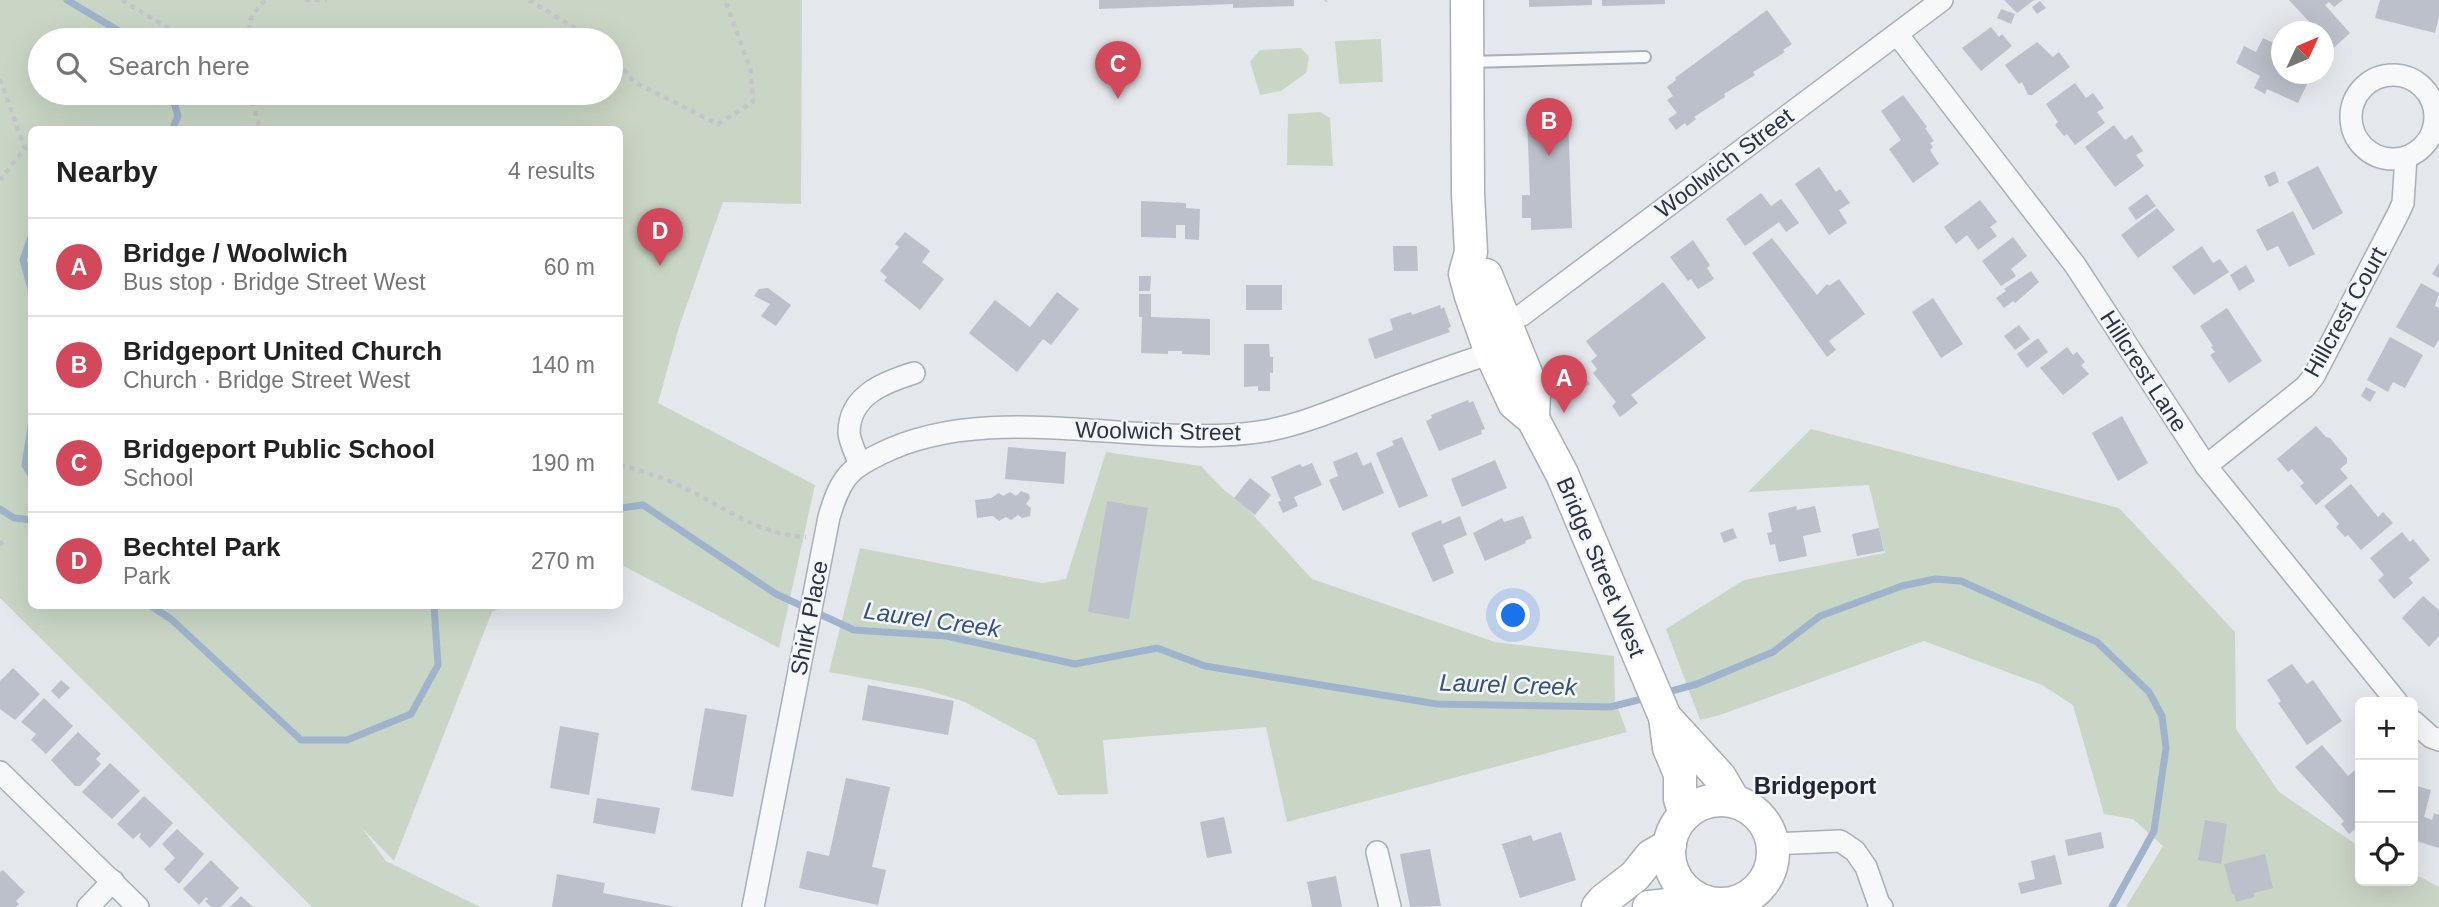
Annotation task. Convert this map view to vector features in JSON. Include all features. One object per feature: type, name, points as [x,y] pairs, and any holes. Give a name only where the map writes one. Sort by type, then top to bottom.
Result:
[{"type":"main road","name":"Bridge Street West","points":[[1467,0],[1471,252],[1465,274],[1491,353],[1514,403],[1543,410]]},
{"type":"main road","name":"Bridge Street West","points":[[1471,252],[1484,266],[1504,323],[1543,410],[1562,474],[1665,717],[1669,748],[1680,774],[1680,799],[1685,814]]},
{"type":"main road","name":"Bridge Street West","points":[[1665,717],[1720,777],[1734,801]]},
{"type":"main road","points":[[1649,907],[1760,898],[1771,868],[1773,844],[1769,829],[1760,816],[1734,801],[1707,801],[1685,814],[1677,823],[1670,845],[1672,869],[1678,880],[1706,902]]},
{"type":"main road","points":[[1598,907],[1634,876],[1651,856],[1670,845]]},
{"type":"street","name":"Woolwich Street","points":[[1504,323],[1522,315],[1942,0]]},
{"type":"street","name":"Hillcrest Lane","points":[[1897,34],[2075,265],[2206,466],[2393,697]]},
{"type":"street","points":[[2404,76],[2416,81],[2433,103],[2436,116],[2427,141],[2406,157],[2392,160],[2377,157],[2365,150],[2356,139],[2351,125],[2353,104],[2364,86],[2376,78],[2404,76]]},
{"type":"street","name":"Hillcrest Court","points":[[2206,466],[2305,387],[2314,376],[2403,203],[2406,157]]},
{"type":"street","name":"Woolwich Street","points":[[860,465],[899,445],[932,436],[982,429],[1038,428],[1225,436],[1267,431],[1312,419],[1491,353]]},
{"type":"street","points":[[860,465],[849,434],[854,411],[873,389],[914,373]]},
{"type":"street","name":"Shirk Place","points":[[753,907],[829,517],[837,493],[847,477],[860,465]]},
{"type":"street","points":[[2418,726],[2439,740]]},
{"type":"street","points":[[0,772],[138,907]]},
{"type":"street","points":[[1773,844],[1840,841],[1855,851],[1866,867],[1882,907]]},
{"type":"street","points":[[1377,852],[1390,907]]},
{"type":"street","points":[[88,907],[113,881]]},
{"type":"lane","points":[[1467,62],[1645,57]]},
{"type":"path","points":[[122,0],[169,28]]},
{"type":"path","points":[[249,28],[252,15],[265,0]]},
{"type":"path","points":[[306,0],[327,0]]},
{"type":"path","points":[[529,0],[574,28]]},
{"type":"path","points":[[623,69],[634,82],[718,124],[753,102],[751,71],[725,0]]},
{"type":"path","points":[[0,79],[25,149],[0,180]]},
{"type":"path","points":[[253,105],[259,126]]},
{"type":"path","points":[[1543,410],[1591,381]]},
{"type":"path","points":[[623,466],[678,485],[736,517],[759,526],[791,536],[825,538]]},
{"type":"path","points":[[0,541],[4,546],[0,548]]},
{"type":"green space","points":[[0,0],[802,0],[801,204],[723,202],[679,327],[658,403],[815,485],[779,648],[623,566],[623,126],[28,126],[28,609],[498,609],[492,612],[394,861],[362,828],[386,861],[480,907],[312,907],[0,598]]},
{"type":"green space","points":[[1381,39],[1383,82],[1339,84],[1335,41]]},
{"type":"green space","points":[[1301,48],[1309,57],[1306,73],[1281,91],[1260,95],[1250,62],[1260,50]]},
{"type":"green space","points":[[1320,112],[1330,118],[1333,166],[1287,165],[1288,114]]},
{"type":"green space","points":[[1811,429],[2119,508],[2235,632],[2236,729],[2279,792],[2355,844],[2355,886],[2418,886],[2418,876],[2439,887],[2439,907],[2126,907],[2163,846],[2133,819],[2104,814],[2073,705],[2042,685],[1924,641],[1700,720],[1666,629],[1744,580],[1885,553],[1869,485],[1748,492]]},
{"type":"green space","points":[[1106,452],[1201,466],[1224,490],[1244,505],[1312,579],[1495,642],[1614,656],[1615,701],[1627,732],[1287,822],[1266,727],[1103,740],[1108,794],[1058,795],[1035,740],[965,702],[924,689],[829,672],[860,548],[1042,583],[1066,579]]},
{"type":"building","points":[[1099,0],[1294,0],[1294,6],[1233,8],[1233,4],[1099,9]]},
{"type":"building","points":[[1529,0],[1592,0],[1592,5],[1529,7]]},
{"type":"building","points":[[1602,0],[1665,0],[1665,4],[1602,6]]},
{"type":"building","points":[[2004,0],[2034,0],[2017,13]]},
{"type":"building","points":[[2289,0],[2343,0],[2334,7],[2329,2],[2325,5],[2350,33],[2334,48],[2334,21],[2308,21]]},
{"type":"building","points":[[2380,0],[2439,0],[2435,33],[2375,18]]},
{"type":"building","points":[[2040,1],[2046,8],[2037,14],[2032,7]]},
{"type":"building","points":[[2001,9],[2015,14],[2011,24],[1997,18]]},
{"type":"building","points":[[1767,10],[1792,44],[1783,50],[1785,52],[1753,72],[1755,75],[1694,117],[1696,119],[1687,126],[1685,123],[1676,130],[1668,119],[1677,113],[1667,100],[1673,96],[1667,87],[1675,78]]},
{"type":"building","points":[[1991,27],[1999,37],[2002,34],[2012,46],[1981,71],[1962,48]]},
{"type":"building","points":[[2263,38],[2271,42],[2271,84],[2307,84],[2298,103],[2267,89],[2265,94],[2254,88],[2260,76],[2236,63],[2244,46],[2256,52]]},
{"type":"building","points":[[2037,42],[2053,57],[2059,52],[2070,67],[2032,95],[2028,95],[2022,82],[2019,84],[2005,65]]},
{"type":"building","points":[[2075,83],[2086,98],[2093,93],[2104,108],[2097,112],[2105,123],[2075,145],[2067,134],[2064,136],[2055,125],[2058,122],[2046,104]]},
{"type":"building","points":[[1903,95],[1927,127],[1925,128],[1934,141],[1930,143],[1933,147],[1930,150],[1939,164],[1913,183],[1889,149],[1901,140],[1881,111]]},
{"type":"building","points":[[1568,116],[1572,228],[1531,230],[1531,218],[1522,218],[1522,195],[1530,195],[1527,117]]},
{"type":"building","points":[[2114,125],[2125,140],[2132,135],[2143,151],[2136,155],[2144,166],[2115,187],[2085,147]]},
{"type":"building","points":[[2318,166],[2343,213],[2313,230],[2287,182]]},
{"type":"building","points":[[1819,167],[1836,192],[1840,189],[1850,203],[1839,210],[1847,223],[1829,235],[1795,184]]},
{"type":"building","points":[[2275,171],[2279,182],[2269,187],[2264,176]]},
{"type":"building","points":[[1761,193],[1771,206],[1781,199],[1799,223],[1786,232],[1779,222],[1745,246],[1726,219]]},
{"type":"building","points":[[2147,194],[2156,206],[2136,220],[2128,208]]},
{"type":"building","points":[[1980,200],[1997,222],[1990,227],[1997,236],[1978,250],[1967,235],[1956,244],[1944,227]]},
{"type":"building","points":[[1141,201],[1186,203],[1186,208],[1200,209],[1199,240],[1185,239],[1185,225],[1176,225],[1176,238],[1141,237]]},
{"type":"building","points":[[2157,208],[2175,230],[2138,258],[2121,235]]},
{"type":"building","points":[[2293,211],[2315,254],[2289,267],[2278,246],[2267,251],[2256,230]]},
{"type":"building","points":[[905,232],[930,251],[922,262],[944,279],[920,310],[884,281],[887,277],[880,271],[899,247],[895,244]]},
{"type":"building","points":[[2013,237],[2027,256],[2011,269],[2016,276],[2001,286],[1982,261]]},
{"type":"building","points":[[1772,238],[1817,295],[1827,284],[1829,286],[1839,279],[1865,314],[1829,341],[1836,350],[1827,357],[1752,253]]},
{"type":"building","points":[[1693,240],[1710,265],[1707,268],[1714,279],[1698,289],[1691,279],[1688,281],[1670,257]]},
{"type":"building","points":[[1393,246],[1417,246],[1418,271],[1394,271]]},
{"type":"building","points":[[2202,246],[2213,263],[2220,259],[2229,272],[2194,295],[2172,267]]},
{"type":"building","points":[[2439,263],[2439,278],[2432,274]]},
{"type":"building","points":[[2246,265],[2255,281],[2239,291],[2230,275]]},
{"type":"building","points":[[2031,271],[2039,282],[2015,303],[2013,301],[2004,308],[1996,298],[2006,291],[2004,289]]},
{"type":"building","points":[[1139,276],[1151,276],[1150,291],[1139,291]]},
{"type":"building","points":[[1663,282],[1706,338],[1631,395],[1638,403],[1620,417],[1612,406],[1616,402],[1593,373],[1597,369],[1591,361],[1597,356],[1586,341]]},
{"type":"building","points":[[2421,283],[2439,293],[2435,306],[2439,308],[2439,339],[2434,348],[2396,327]]},
{"type":"building","points":[[1246,285],[1282,285],[1282,310],[1246,310]]},
{"type":"building","points":[[768,288],[791,305],[776,326],[761,316],[770,304],[754,296],[759,289]]},
{"type":"building","points":[[1057,292],[1079,309],[1051,345],[1043,339],[1017,372],[969,333],[995,300],[1030,327]]},
{"type":"building","points":[[1139,294],[1151,294],[1151,317],[1210,319],[1210,355],[1182,354],[1182,351],[1168,351],[1168,354],[1141,353],[1142,317],[1139,317]]},
{"type":"building","points":[[1933,298],[1963,344],[1941,358],[1912,312]]},
{"type":"building","points":[[1440,305],[1441,309],[1444,307],[1451,327],[1448,328],[1450,332],[1375,359],[1368,339],[1393,330],[1390,319]]},
{"type":"building","points":[[2227,308],[2262,361],[2229,383],[2210,355],[2215,352],[2211,347],[2213,346],[2200,326]]},
{"type":"building","points":[[2019,325],[2030,339],[2015,350],[2004,336]]},
{"type":"building","points":[[2390,337],[2423,355],[2405,388],[2393,382],[2388,392],[2367,380]]},
{"type":"building","points":[[2038,338],[2048,352],[2027,368],[2017,354]]},
{"type":"building","points":[[1244,344],[1269,344],[1270,357],[1273,357],[1270,391],[1258,391],[1258,386],[1244,387]]},
{"type":"building","points":[[2067,347],[2073,355],[2077,352],[2085,362],[2081,365],[2089,374],[2063,395],[2040,368]]},
{"type":"building","points":[[2366,387],[2376,392],[2370,402],[2361,396]]},
{"type":"building","points":[[1468,400],[1469,403],[1473,401],[1485,429],[1481,430],[1482,434],[1439,451],[1426,421],[1432,418],[1431,415]]},
{"type":"building","points":[[2122,416],[2148,463],[2118,481],[2092,433]]},
{"type":"building","points":[[2316,426],[2347,458],[2347,463],[2340,469],[2348,478],[2316,505],[2300,486],[2304,483],[2292,469],[2288,472],[2277,459]]},
{"type":"building","points":[[1402,437],[1428,496],[1399,508],[1376,453],[1394,445],[1392,441]]},
{"type":"building","points":[[1008,447],[1066,452],[1064,484],[1005,479]]},
{"type":"building","points":[[1357,452],[1363,466],[1371,462],[1384,493],[1343,511],[1329,480],[1338,476],[1333,462]]},
{"type":"building","points":[[1495,460],[1507,488],[1462,507],[1451,479]]},
{"type":"building","points":[[1312,463],[1322,485],[1294,497],[1298,506],[1283,513],[1271,477],[1300,464],[1302,467]]},
{"type":"building","points":[[1250,478],[1271,495],[1255,515],[1234,498]]},
{"type":"building","points":[[2351,484],[2378,517],[2383,512],[2393,523],[2361,550],[2348,535],[2345,537],[2336,527],[2339,524],[2324,506]]},
{"type":"building","points":[[1021,491],[1029,494],[1030,498],[1026,504],[1031,508],[1030,516],[1022,518],[1018,515],[1011,520],[1006,517],[999,521],[993,516],[977,518],[975,500],[991,498],[999,493],[1003,496],[1010,492],[1016,496]]},
{"type":"building","points":[[1107,501],[1148,508],[1129,619],[1088,612]]},
{"type":"building","points":[[1796,506],[1797,510],[1815,506],[1821,532],[1803,536],[1807,556],[1779,562],[1775,544],[1770,545],[1767,533],[1772,532],[1768,513]]},
{"type":"building","points":[[1460,516],[1467,535],[1443,545],[1454,573],[1433,582],[1411,533],[1441,520],[1442,524]]},
{"type":"building","points":[[1523,516],[1532,538],[1485,561],[1473,533],[1502,518],[1504,522]]},
{"type":"building","points":[[1733,528],[1737,538],[1724,543],[1720,533]]},
{"type":"building","points":[[1879,528],[1884,551],[1857,556],[1852,534]]},
{"type":"building","points":[[2402,532],[2410,542],[2413,539],[2430,560],[2409,578],[2413,583],[2394,599],[2378,580],[2384,575],[2370,558]]},
{"type":"building","points":[[2423,596],[2439,610],[2439,636],[2429,647],[2402,618]]},
{"type":"building","points":[[2292,664],[2307,684],[2313,680],[2342,721],[2307,745],[2278,703],[2281,701],[2267,680]]},
{"type":"building","points":[[13,668],[40,694],[15,720],[0,709],[0,681]]},
{"type":"building","points":[[61,680],[70,688],[59,699],[51,691]]},
{"type":"building","points":[[868,685],[954,701],[948,735],[862,720]]},
{"type":"building","points":[[44,698],[73,726],[46,754],[31,740],[36,734],[21,722]]},
{"type":"building","points":[[705,708],[747,715],[733,797],[691,790]]},
{"type":"building","points":[[560,726],[599,733],[589,795],[550,788]]},
{"type":"building","points":[[78,732],[101,754],[96,759],[101,764],[80,786],[75,786],[51,760]]},
{"type":"building","points":[[2322,745],[2348,776],[2355,770],[2355,829],[2349,834],[2341,824],[2344,821],[2295,767]]},
{"type":"building","points":[[110,763],[140,791],[112,819],[82,792]]},
{"type":"building","points":[[846,778],[890,787],[872,867],[886,870],[878,905],[799,888],[807,851],[829,856]]},
{"type":"building","points":[[2418,786],[2431,790],[2424,817],[2432,820],[2434,813],[2439,815],[2439,848],[2418,842]]},
{"type":"building","points":[[144,796],[173,823],[150,848],[139,837],[140,833],[133,839],[117,824]]},
{"type":"building","points":[[597,798],[660,808],[655,834],[593,823]]},
{"type":"building","points":[[1224,817],[1232,853],[1207,858],[1200,822]]},
{"type":"building","points":[[2205,820],[2227,824],[2221,864],[2198,860]]},
{"type":"building","points":[[177,829],[204,854],[179,884],[164,869],[175,858],[162,844]]},
{"type":"building","points":[[1561,832],[1576,880],[1520,898],[1502,844],[1531,835],[1533,841]]},
{"type":"building","points":[[2101,832],[2104,848],[2068,856],[2065,840]]},
{"type":"building","points":[[1430,849],[1441,906],[1410,907],[1400,854]]},
{"type":"building","points":[[2265,854],[2273,888],[2236,902],[2224,864]]},
{"type":"building","points":[[2055,855],[2062,884],[2021,894],[2018,883],[2035,879],[2031,861]]},
{"type":"building","points":[[211,860],[239,888],[221,907],[211,907],[205,901],[208,899],[206,897],[199,905],[183,889]]},
{"type":"building","points":[[3,870],[25,892],[16,901],[19,904],[16,907],[0,907],[0,872]]},
{"type":"building","points":[[557,874],[605,883],[603,893],[676,907],[552,907]]},
{"type":"building","points":[[1336,876],[1342,907],[1312,907],[1307,882]]},
{"type":"building","points":[[241,896],[253,907],[230,907]]},
{"type":"waterway","name":"Laurel Creek","points":[[67,0],[114,28]]},
{"type":"waterway","name":"Laurel Creek","points":[[174,126],[178,116],[175,105]]},
{"type":"waterway","name":"Laurel Creek","points":[[28,246],[23,260],[28,278]]},
{"type":"waterway","name":"Laurel Creek","points":[[28,446],[25,465],[28,470]]},
{"type":"waterway","name":"Laurel Creek","points":[[623,508],[643,505],[776,594],[854,630],[946,636],[1075,664],[1157,648],[1205,666],[1437,704],[1610,707],[1650,697]]},
{"type":"waterway","points":[[0,509],[14,518],[28,520]]},
{"type":"waterway","name":"Laurel Creek","points":[[1664,693],[1697,684],[1773,652],[1820,616],[1902,586],[1935,579],[1961,581],[2097,642],[2149,692],[2162,716],[2166,748],[2154,831],[2112,907]]},
{"type":"waterway","name":"Laurel Creek","points":[[156,609],[171,619],[301,740],[347,740],[411,714],[438,665],[434,609]]},
{"type":"place","name":"Bridgeport Public School","points":[[1118,99]]},
{"type":"place","name":"Bridgeport United Church","points":[[1549,156]]},
{"type":"place","name":"Bechtel Park","points":[[660,266]]},
{"type":"place","name":"Bridge / Woolwich","points":[[1564,413]]},
{"type":"district","name":"Bridgeport","points":[[1815,786]]}]
